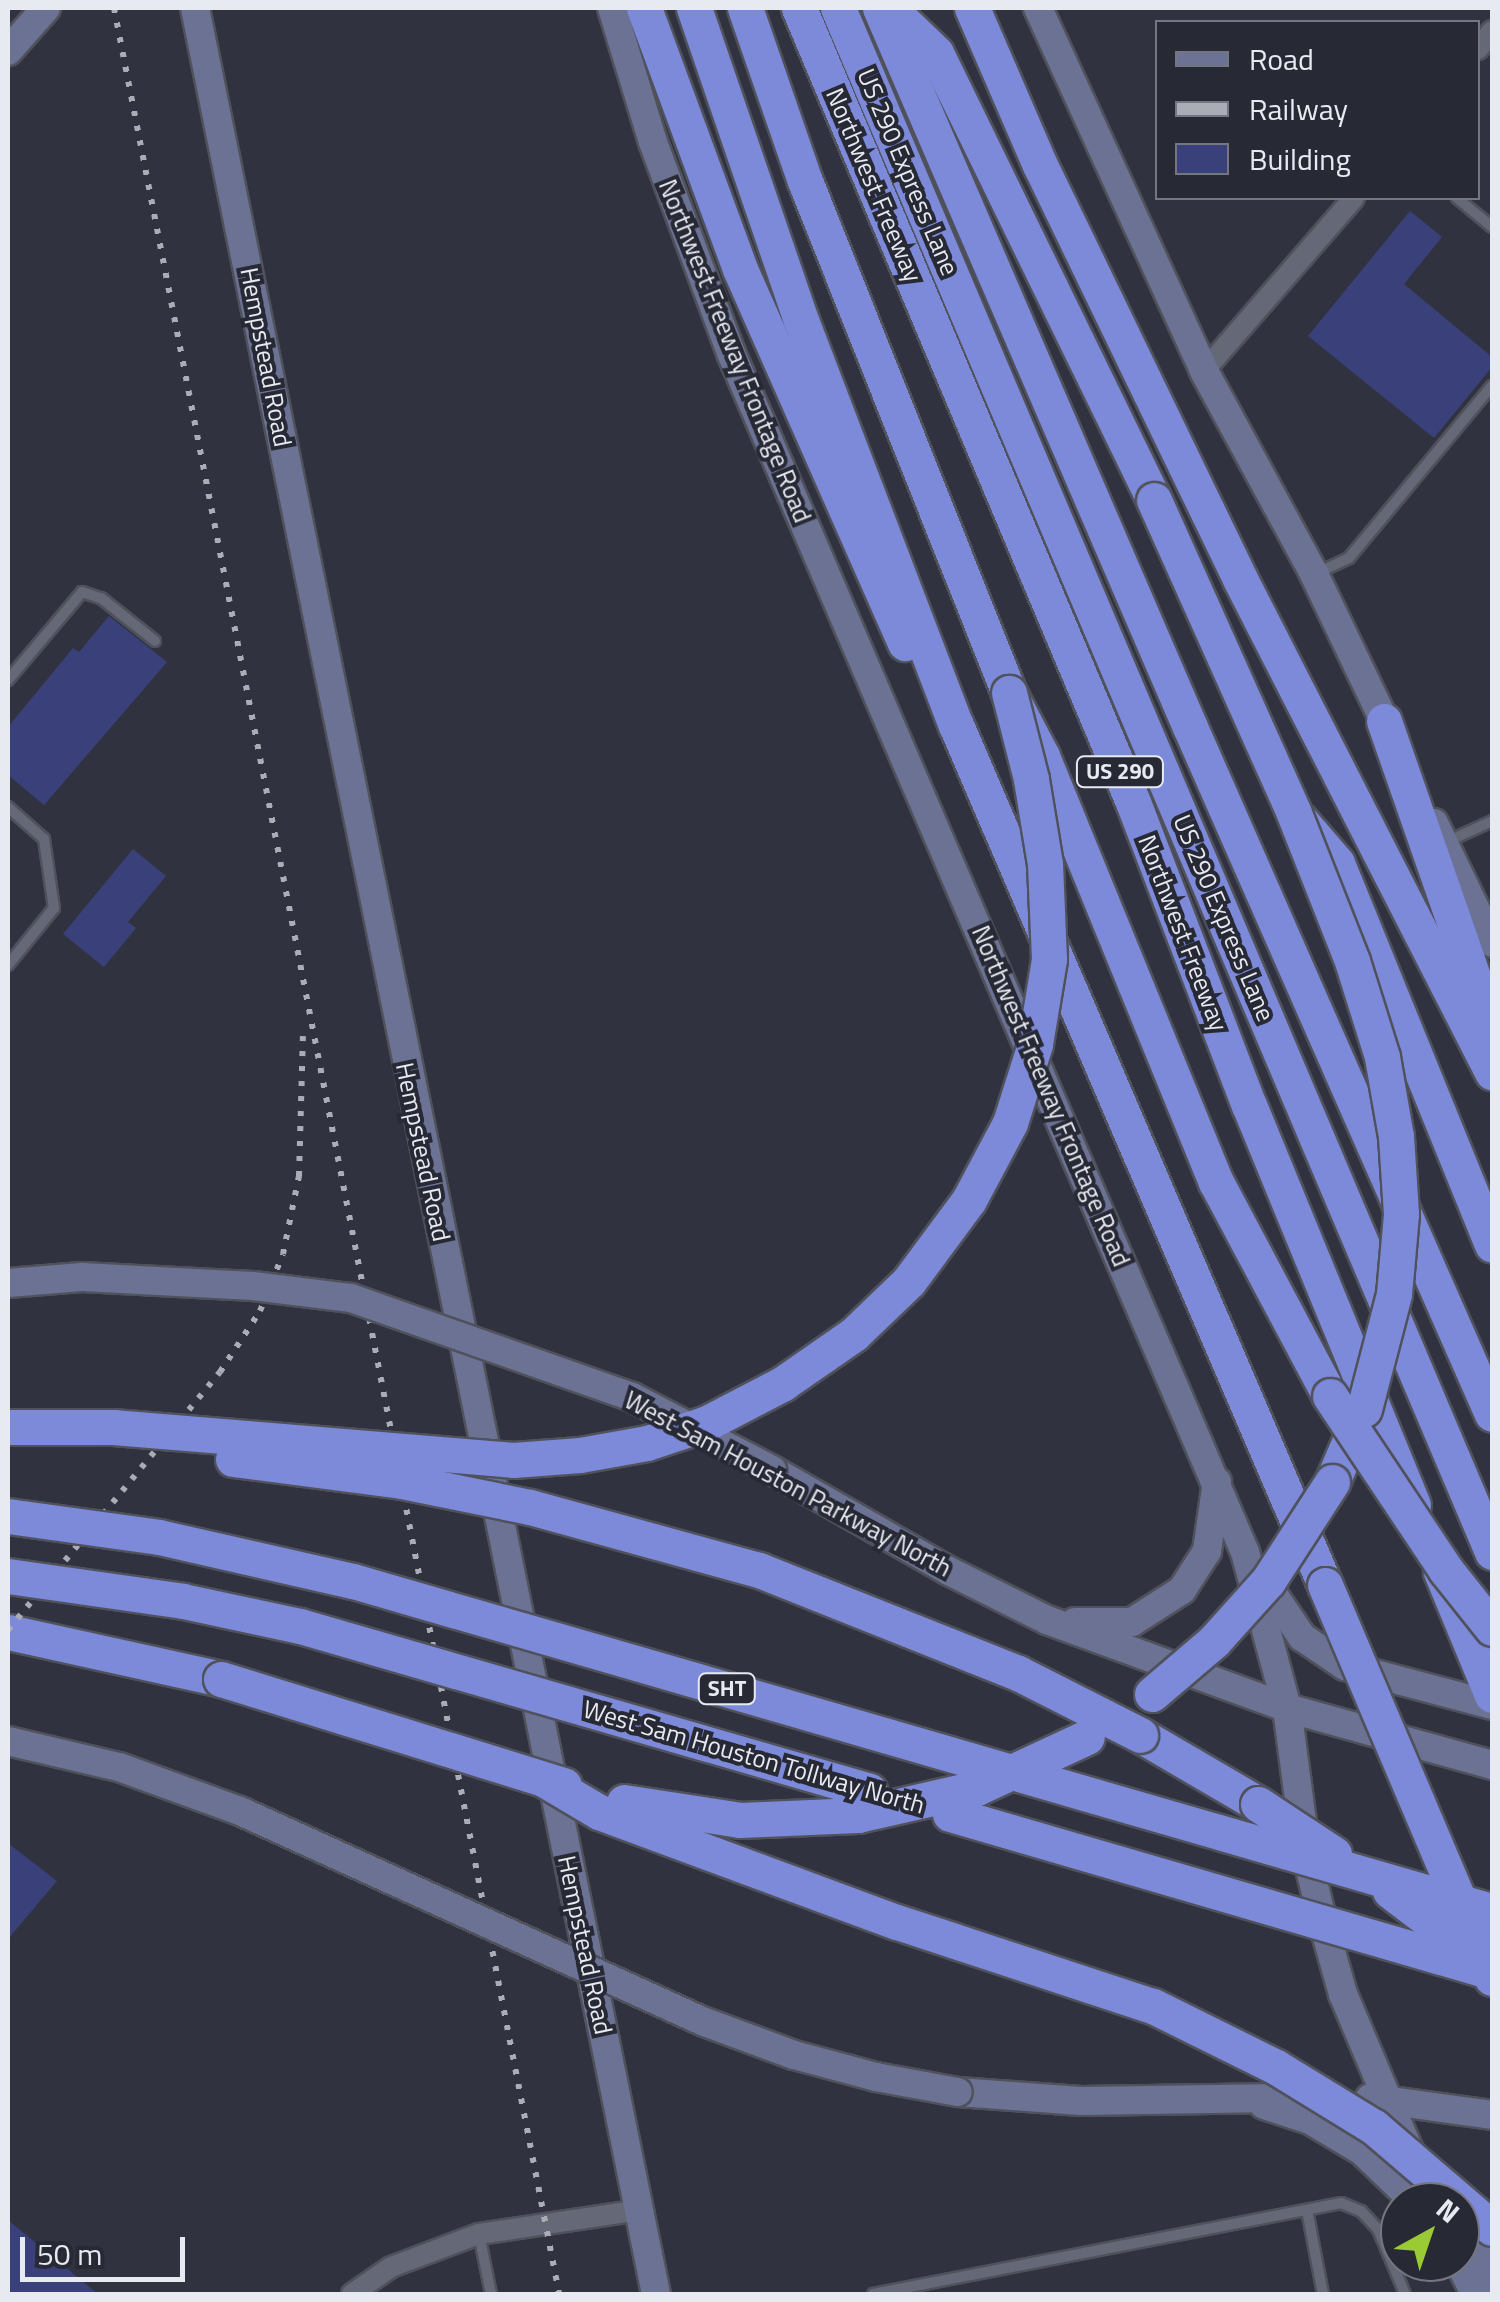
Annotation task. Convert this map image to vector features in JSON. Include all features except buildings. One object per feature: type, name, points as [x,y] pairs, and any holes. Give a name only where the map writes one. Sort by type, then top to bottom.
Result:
[{"type":"highway","points":[[644,8],[740,269],[892,624],[956,725]]},
{"type":"highway","points":[[694,8],[801,320],[956,725],[1492,1973]]},
{"type":"highway","points":[[8,1427],[172,1430],[513,1460],[580,1455],[646,1443],[706,1423],[782,1384],[854,1334],[909,1281],[969,1200],[1010,1123],[1035,1044],[1049,959],[1046,864],[1031,780],[1008,693],[806,181],[745,8]]},
{"type":"highway","name":"Northwest Freeway","points":[[799,8],[1133,802],[1249,1105],[1492,1696]]},
{"type":"highway","name":"US 290 Express Lane","points":[[838,8],[1491,1548]]},
{"type":"highway","name":"US 290","points":[[880,8],[1492,1414]]},
{"type":"highway","points":[[8,1632],[211,1676],[545,1780],[660,1810],[740,1820],[819,1820],[938,1800],[1014,1774],[1120,1716],[1214,1641],[1268,1581],[1332,1482],[1364,1409],[1394,1294],[1401,1214],[1390,1096],[1373,1020],[1293,811],[1154,500],[936,53],[890,8]]},
{"type":"highway","points":[[972,8],[1040,165],[1240,579],[1492,1072]]},
{"type":"highway","points":[[1008,693],[1042,756],[1216,1182],[1270,1290],[1330,1396],[1446,1570],[1492,1628]]},
{"type":"highway","points":[[1384,722],[1492,1033]]},
{"type":"highway","points":[[1293,811],[1336,863],[1492,1245]]},
{"type":"highway","points":[[8,1448],[169,1454],[402,1482],[530,1507],[759,1570],[1018,1673],[1140,1734],[1240,1792],[1375,1880],[1492,1973]]},
{"type":"highway","name":"SHT","points":[[8,1516],[159,1537],[353,1581],[1492,1912]]},
{"type":"highway","name":"West Sam Houston Tollway North","points":[[8,1576],[202,1604],[338,1636],[1492,1973]]},
{"type":"highway","points":[[545,1780],[599,1812],[636,1826],[897,1922],[1153,2006],[1276,2067],[1374,2126],[1492,2228]]},
{"type":"main road","points":[[8,51],[46,8]]},
{"type":"main road","name":"Hempstead Road","points":[[196,8],[656,2294]]},
{"type":"main road","name":"Northwest Freeway Frontage Road","points":[[612,8],[654,142],[731,352],[1246,1552],[1288,1708],[1306,1852],[1323,1924],[1343,1994],[1422,2182]]},
{"type":"main road","points":[[1038,8],[1204,371],[1314,574],[1492,943]]},
{"type":"main road","name":"West Sam Houston Parkway North","points":[[8,1283],[82,1277],[253,1286],[351,1298],[632,1397],[772,1470],[949,1571],[1047,1620],[1288,1708],[1492,1764]]},
{"type":"main road","points":[[1047,1620],[1132,1622],[1182,1590],[1207,1551],[1217,1481]]},
{"type":"main road","points":[[1246,1552],[1302,1636],[1345,1666],[1492,1705]]},
{"type":"main road","points":[[8,1740],[119,1766],[240,1811],[720,2028],[876,2077],[958,2092],[1080,2101],[1234,2096],[1384,2098],[1492,2115]]},
{"type":"main road","points":[[1234,2096],[1310,2120],[1362,2151],[1394,2182]]},
{"type":"main road","points":[[1485,2294],[1482,2252],[1492,2220]]},
{"type":"street","points":[[1204,371],[1352,200]]},
{"type":"street","points":[[352,2294],[408,2258],[479,2234],[639,2210]]},
{"type":"lane","points":[[1459,200],[1492,227]]},
{"type":"lane","points":[[1314,574],[1349,558],[1492,386]]},
{"type":"lane","points":[[8,680],[82,592],[102,598],[155,641]]},
{"type":"lane","points":[[8,807],[44,838],[54,908],[8,964]]},
{"type":"lane","points":[[1443,843],[1492,821]]},
{"type":"lane","points":[[872,2294],[1341,2203],[1360,2211],[1378,2228],[1405,2294]]},
{"type":"lane","points":[[1307,2210],[1323,2294]]},
{"type":"lane","points":[[479,2234],[490,2294]]},
{"type":"railway","points":[[114,8],[559,2294]]},
{"type":"railway","points":[[8,1630],[220,1372],[260,1311],[283,1254],[299,1176],[303,1036]]}]
